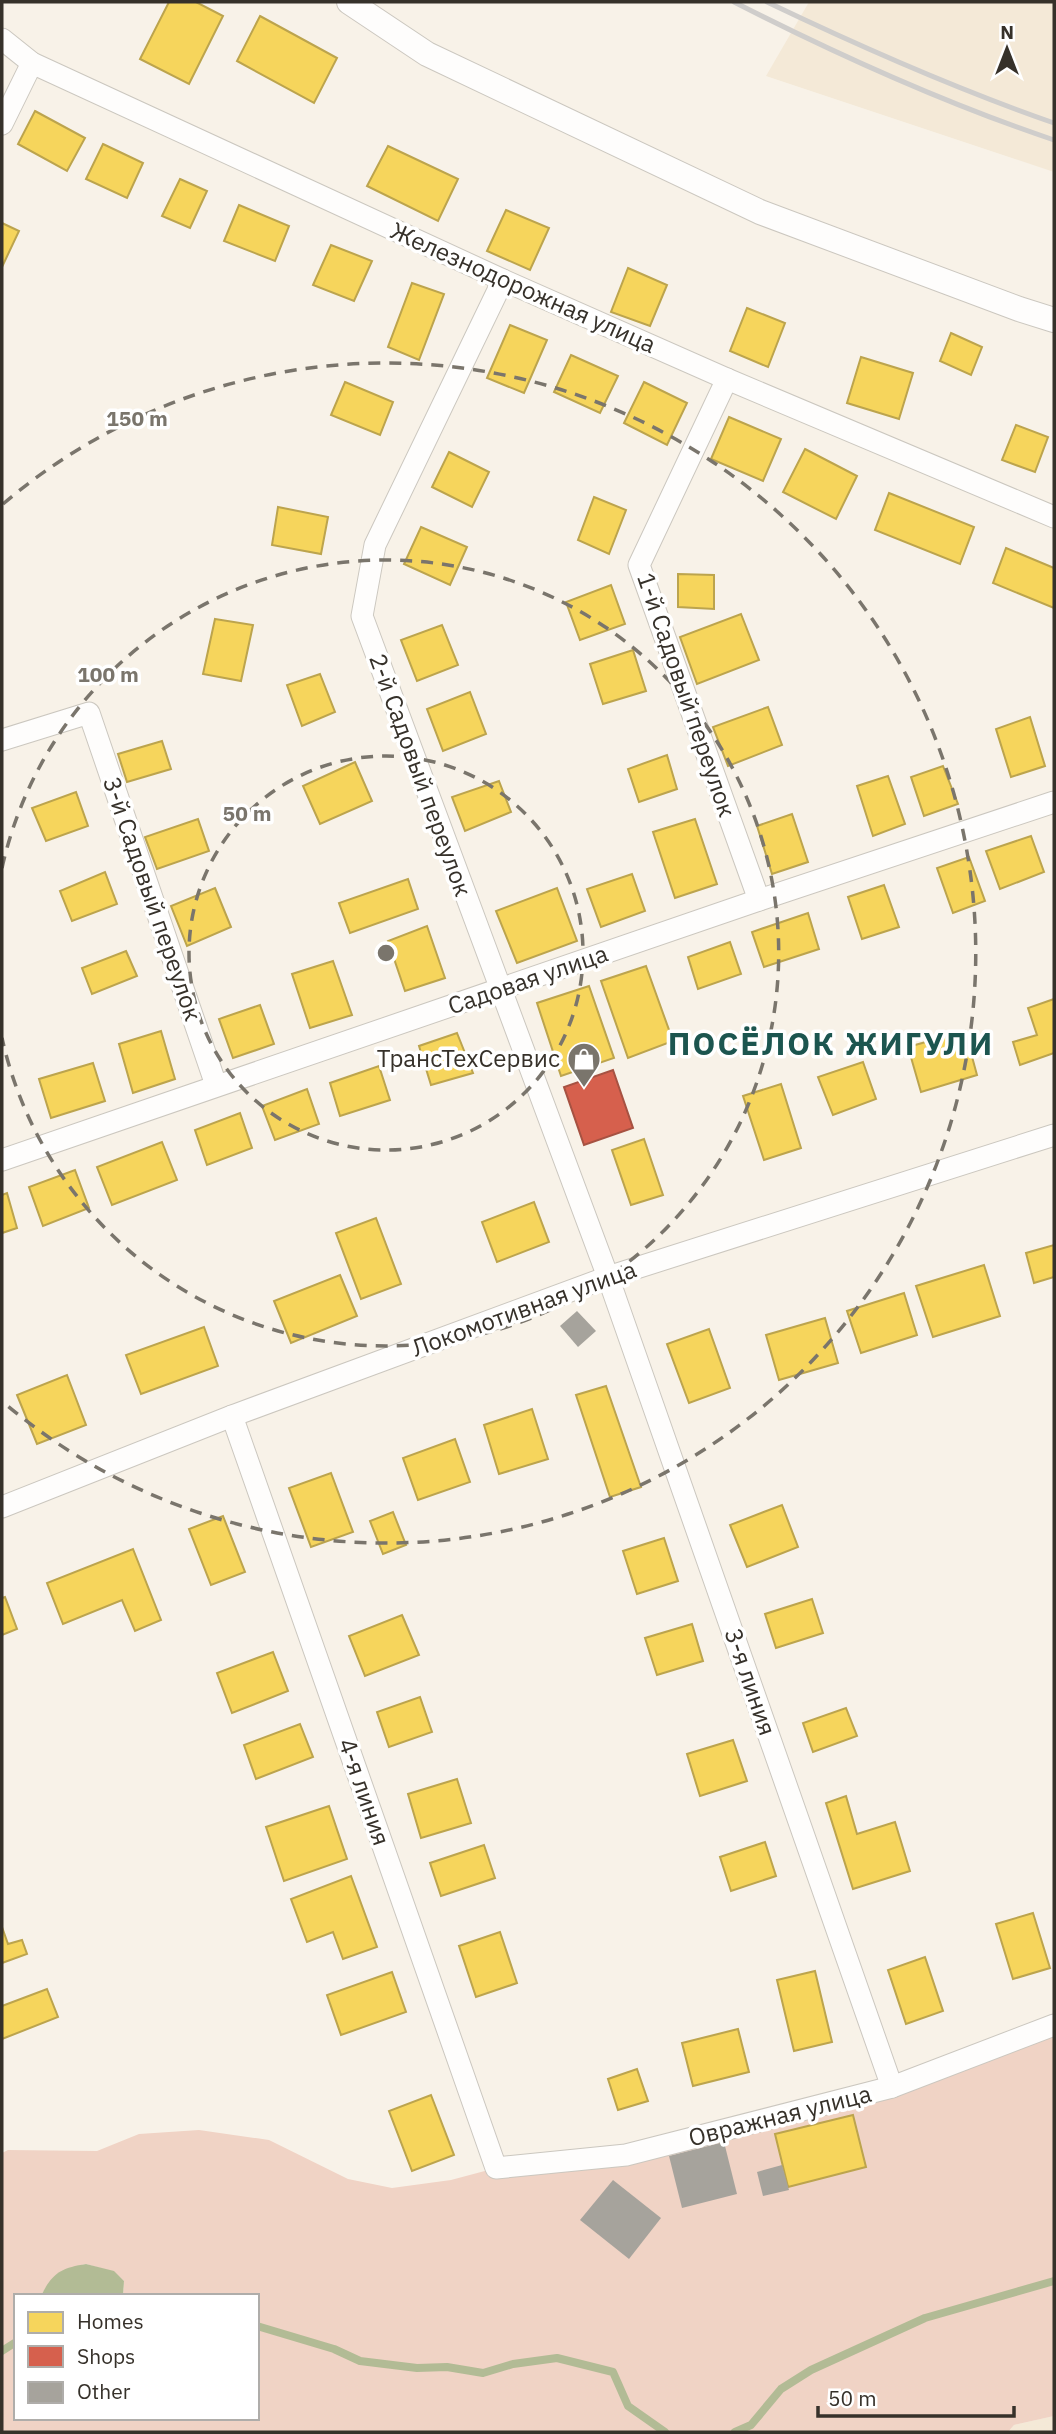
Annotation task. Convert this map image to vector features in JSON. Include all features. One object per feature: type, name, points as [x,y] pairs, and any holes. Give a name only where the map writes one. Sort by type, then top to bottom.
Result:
[{"type":"street","points":[[349,2],[427,54],[760,212],[1054,320]]},
{"type":"street","name":"Железнодорожная улица","points":[[2,39],[32,63],[503,280],[727,379],[1054,517]]},
{"type":"street","points":[[2,124],[32,63]]},
{"type":"street","name":"2-й Садовый переулок","points":[[503,280],[375,545],[362,616],[608,1277]]},
{"type":"street","name":"1-й Садовый переулок","points":[[727,379],[639,565],[759,900]]},
{"type":"street","name":"3-й Садовый переулок","points":[[2,740],[89,713],[216,1085]]},
{"type":"street","name":"Садовая улица","points":[[2,1160],[759,900],[1054,802]]},
{"type":"street","name":"Локомотивная улица","points":[[2,1507],[232,1416],[608,1277],[1054,1135]]},
{"type":"street","name":"3-я линия","points":[[608,1277],[892,2087]]},
{"type":"street","name":"4-я линия","points":[[232,1416],[496,2168]]},
{"type":"street","name":"Овражная улица","points":[[496,2168],[626,2155],[892,2087],[1054,2025]]},
{"type":"shaded area","points":[[809,2],[1054,2],[1054,172],[766,76]]},
{"type":"shaded area","points":[[1054,2025],[1054,2416],[1014,2425],[1008,2432],[2,2432],[2,2153],[8,2150],[97,2151],[139,2134],[199,2130],[269,2140],[348,2179],[392,2188],[451,2180],[496,2168],[626,2155],[892,2087]]},
{"type":"shaded area","points":[[86,2264],[114,2271],[124,2281],[123,2294],[42,2294],[53,2277],[70,2267]]},
{"type":"shaded area","points":[[1054,2416],[1054,2432],[1008,2432],[1014,2425]]},
{"type":"building: Homes","points":[[169,2],[196,2],[223,16],[189,84],[140,59]]},
{"type":"building: Homes","points":[[260,16],[337,58],[314,103],[237,61]]},
{"type":"building: Homes","points":[[35,111],[85,138],[67,171],[18,144]]},
{"type":"building: Homes","points":[[103,144],[143,163],[127,198],[86,179]]},
{"type":"building: Homes","points":[[388,146],[458,179],[438,221],[367,186]]},
{"type":"building: Homes","points":[[180,179],[207,191],[190,228],[162,216]]},
{"type":"building: Homes","points":[[239,205],[289,226],[275,261],[224,241]]},
{"type":"building: Homes","points":[[506,210],[549,228],[530,270],[487,251]]},
{"type":"building: Homes","points":[[2,223],[19,231],[2,267]]},
{"type":"building: Homes","points":[[331,245],[372,261],[354,301],[313,285]]},
{"type":"building: Homes","points":[[628,268],[667,285],[650,326],[611,312]]},
{"type":"building: Homes","points":[[412,283],[444,294],[419,360],[388,347]]},
{"type":"building: Homes","points":[[747,308],[785,323],[768,367],[730,351]]},
{"type":"building: Homes","points":[[510,325],[547,340],[524,393],[487,378]]},
{"type":"building: Homes","points":[[951,333],[982,347],[971,375],[940,361]]},
{"type":"building: Homes","points":[[571,355],[618,376],[600,413],[554,392]]},
{"type":"building: Homes","points":[[861,357],[913,373],[899,419],[847,403]]},
{"type":"building: Homes","points":[[345,382],[393,402],[380,435],[331,415]]},
{"type":"building: Homes","points":[[644,382],[687,403],[667,445],[624,423]]},
{"type":"building: Homes","points":[[729,417],[781,439],[763,481],[711,459]]},
{"type":"building: Homes","points":[[1016,425],[1048,437],[1035,472],[1002,460]]},
{"type":"building: Homes","points":[[805,449],[857,476],[836,519],[783,492]]},
{"type":"building: Homes","points":[[449,452],[489,472],[472,507],[432,487]]},
{"type":"building: Homes","points":[[889,493],[974,527],[960,564],[875,530]]},
{"type":"building: Homes","points":[[594,497],[626,510],[609,554],[578,540]]},
{"type":"building: Homes","points":[[278,507],[328,517],[321,554],[272,545]]},
{"type":"building: Homes","points":[[421,527],[467,547],[450,585],[404,564]]},
{"type":"building: Homes","points":[[1006,548],[1054,568],[1054,608],[993,583]]},
{"type":"building: Homes","points":[[678,574],[714,575],[714,609],[678,607]]},
{"type":"building: Homes","points":[[611,585],[625,624],[580,640],[566,602]]},
{"type":"building: Homes","points":[[741,614],[759,660],[697,684],[680,637]]},
{"type":"building: Homes","points":[[215,619],[253,625],[241,681],[203,674]]},
{"type":"building: Homes","points":[[442,625],[458,665],[417,681],[401,640]]},
{"type":"building: Homes","points":[[633,650],[646,691],[603,704],[590,664]]},
{"type":"building: Homes","points":[[320,674],[335,712],[302,726],[287,685]]},
{"type":"building: Homes","points":[[470,692],[486,734],[443,751],[427,709]]},
{"type":"building: Homes","points":[[768,707],[782,745],[728,766],[713,727]]},
{"type":"building: Homes","points":[[1030,717],[1045,766],[1011,777],[996,729]]},
{"type":"building: Homes","points":[[162,741],[171,769],[127,782],[118,754]]},
{"type":"building: Homes","points":[[667,755],[677,789],[639,802],[628,769]]},
{"type":"building: Homes","points":[[355,762],[372,801],[320,824],[303,786]]},
{"type":"building: Homes","points":[[943,766],[958,804],[924,816],[911,777]]},
{"type":"building: Homes","points":[[888,776],[905,824],[873,836],[857,786]]},
{"type":"building: Homes","points":[[499,781],[511,812],[465,831],[452,797]]},
{"type":"building: Homes","points":[[76,792],[88,826],[46,841],[32,808]]},
{"type":"building: Homes","points":[[792,814],[808,862],[772,874],[757,826]]},
{"type":"building: Homes","points":[[198,819],[209,851],[157,869],[145,837]]},
{"type":"building: Homes","points":[[695,819],[717,884],[675,898],[653,832]]},
{"type":"building: Homes","points":[[1031,836],[1044,872],[1000,889],[986,851]]},
{"type":"building: Homes","points":[[969,857],[985,901],[953,913],[937,868]]},
{"type":"building: Homes","points":[[105,872],[117,904],[72,921],[60,891]]},
{"type":"building: Homes","points":[[632,874],[645,911],[601,927],[587,889]]},
{"type":"building: Homes","points":[[408,879],[418,909],[350,933],[339,903]]},
{"type":"building: Homes","points":[[884,885],[899,927],[862,939],[848,897]]},
{"type":"building: Homes","points":[[215,888],[231,927],[187,946],[171,906]]},
{"type":"building: Homes","points":[[557,888],[577,941],[517,963],[496,911]]},
{"type":"building: Homes","points":[[808,913],[819,949],[764,967],[752,932]]},
{"type":"building: Homes","points":[[427,926],[445,978],[405,991],[388,941]]},
{"type":"building: Homes","points":[[730,942],[741,974],[698,989],[688,957]]},
{"type":"building: Homes","points":[[126,951],[137,976],[92,994],[82,968]]},
{"type":"building: Homes","points":[[333,961],[352,1015],[310,1028],[292,974]]},
{"type":"building: Homes","points":[[646,966],[673,1041],[628,1058],[601,981]]},
{"type":"building: Homes","points":[[589,986],[614,1058],[561,1076],[537,1003]]},
{"type":"building: Homes","points":[[1054,999],[1054,1053],[1020,1065],[1013,1042],[1037,1035],[1028,1008]]},
{"type":"building: Homes","points":[[260,1005],[274,1044],[233,1058],[219,1019]]},
{"type":"building: Homes","points":[[161,1031],[175,1079],[133,1093],[119,1044]]},
{"type":"building: Homes","points":[[965,1031],[977,1075],[921,1092],[908,1047]]},
{"type":"building: Homes","points":[[457,1033],[473,1073],[431,1085],[419,1046]]},
{"type":"building: Homes","points":[[863,1062],[876,1099],[833,1115],[818,1077]]},
{"type":"building: Homes","points":[[93,1063],[105,1101],[51,1118],[39,1079]]},
{"type":"building: Homes","points":[[379,1066],[390,1100],[340,1116],[330,1083]]},
{"type":"building: Homes","points":[[781,1084],[801,1148],[764,1160],[743,1096]]},
{"type":"building: Homes","points":[[307,1089],[319,1124],[275,1140],[262,1106]]},
{"type":"building: Homes","points":[[240,1113],[252,1148],[207,1165],[195,1130]]},
{"type":"building: Homes","points":[[644,1139],[663,1195],[631,1205],[612,1150]]},
{"type":"building: Homes","points":[[162,1142],[177,1180],[112,1205],[97,1167]]},
{"type":"building: Homes","points":[[75,1170],[89,1208],[43,1226],[29,1187]]},
{"type":"building: Homes","points":[[7,1193],[17,1228],[2,1233],[2,1195]]},
{"type":"building: Homes","points":[[534,1202],[549,1242],[497,1262],[482,1222]]},
{"type":"building: Homes","points":[[376,1218],[401,1284],[361,1299],[336,1233]]},
{"type":"building: Homes","points":[[1054,1245],[1054,1277],[1034,1283],[1026,1253]]},
{"type":"building: Homes","points":[[984,1265],[1000,1316],[933,1337],[916,1286]]},
{"type":"building: Homes","points":[[340,1275],[357,1316],[291,1343],[274,1301]]},
{"type":"building: Homes","points":[[904,1293],[917,1335],[861,1353],[847,1311]]},
{"type":"building: Homes","points":[[825,1318],[838,1363],[779,1380],[766,1335]]},
{"type":"building: Homes","points":[[204,1327],[218,1366],[141,1394],[126,1355]]},
{"type":"building: Homes","points":[[709,1329],[730,1388],[689,1403],[667,1344]]},
{"type":"building: Homes","points":[[67,1375],[86,1425],[37,1444],[17,1395]]},
{"type":"building: Homes","points":[[606,1386],[641,1487],[610,1497],[576,1395]]},
{"type":"building: Homes","points":[[532,1409],[548,1459],[499,1474],[484,1425]]},
{"type":"building: Homes","points":[[455,1439],[470,1482],[418,1500],[403,1458]]},
{"type":"building: Homes","points":[[331,1473],[353,1532],[311,1547],[289,1488]]},
{"type":"building: Homes","points":[[782,1505],[798,1547],[747,1567],[730,1525]]},
{"type":"building: Homes","points":[[393,1512],[406,1545],[383,1554],[370,1521]]},
{"type":"building: Homes","points":[[223,1516],[245,1572],[211,1585],[189,1529]]},
{"type":"building: Homes","points":[[664,1538],[678,1581],[637,1594],[623,1551]]},
{"type":"building: Homes","points":[[133,1549],[161,1620],[135,1631],[122,1600],[63,1624],[47,1583]]},
{"type":"building: Homes","points":[[5,1597],[17,1629],[2,1635],[2,1598]]},
{"type":"building: Homes","points":[[812,1599],[823,1633],[776,1648],[765,1614]]},
{"type":"building: Homes","points":[[402,1615],[419,1655],[365,1676],[349,1636]]},
{"type":"building: Homes","points":[[692,1624],[703,1661],[657,1675],[645,1638]]},
{"type":"building: Homes","points":[[273,1652],[288,1691],[232,1713],[217,1673]]},
{"type":"building: Homes","points":[[420,1697],[432,1732],[389,1747],[377,1712]]},
{"type":"building: Homes","points":[[846,1708],[857,1736],[813,1752],[803,1723]]},
{"type":"building: Homes","points":[[300,1724],[313,1757],[256,1779],[244,1745]]},
{"type":"building: Homes","points":[[733,1740],[747,1781],[700,1796],[687,1754]]},
{"type":"building: Homes","points":[[457,1779],[471,1823],[421,1838],[408,1794]]},
{"type":"building: Homes","points":[[846,1796],[857,1834],[895,1822],[910,1871],[853,1889],[826,1803]]},
{"type":"building: Homes","points":[[329,1806],[347,1859],[284,1881],[266,1827]]},
{"type":"building: Homes","points":[[765,1842],[776,1876],[731,1891],[720,1857]]},
{"type":"building: Homes","points":[[484,1845],[495,1878],[441,1896],[430,1863]]},
{"type":"building: Homes","points":[[351,1876],[377,1947],[343,1959],[333,1932],[307,1942],[291,1899]]},
{"type":"building: Homes","points":[[1033,1913],[1050,1968],[1013,1979],[996,1924]]},
{"type":"building: Homes","points":[[2,1927],[8,1944],[22,1940],[27,1954],[2,1963]]},
{"type":"building: Homes","points":[[500,1932],[517,1983],[476,1997],[459,1946]]},
{"type":"building: Homes","points":[[925,1957],[943,2011],[906,2024],[888,1970]]},
{"type":"building: Homes","points":[[815,1971],[832,2042],[794,2051],[777,1980]]},
{"type":"building: Homes","points":[[392,1972],[406,2012],[341,2035],[327,1995]]},
{"type":"building: Homes","points":[[47,1989],[58,2017],[2,2039],[2,2006]]},
{"type":"building: Homes","points":[[738,2029],[749,2072],[693,2086],[682,2043]]},
{"type":"building: Homes","points":[[637,2069],[648,2101],[618,2110],[608,2079]]},
{"type":"building: Homes","points":[[431,2095],[454,2155],[412,2171],[389,2111]]},
{"type":"building: Homes","points":[[853,2115],[866,2167],[788,2187],[775,2134]]},
{"type":"building: Shops","points":[[613,1070],[633,1128],[584,1145],[564,1087]]},
{"type":"building: Other","points":[[577,1311],[596,1331],[578,1347],[560,1326]]},
{"type":"building: Other","points":[[724,2142],[737,2194],[682,2208],[669,2156]]},
{"type":"building: Other","points":[[782,2165],[789,2190],[763,2196],[757,2172]]},
{"type":"building: Other","points":[[613,2180],[661,2218],[629,2259],[580,2220]]},
{"type":"waterway","points":[[735,2432],[751,2425],[781,2389],[811,2370],[925,2318],[1054,2281]]},
{"type":"waterway","points":[[259,2327],[334,2349],[360,2361],[417,2368],[447,2367],[483,2373],[513,2364],[557,2358],[613,2372],[628,2406],[665,2432]]},
{"type":"waterway","points":[[2,2351],[14,2343]]},
{"type":"railway","points":[[734,2],[892,77],[1054,140]]},
{"type":"railway","points":[[767,2],[909,67],[1054,123]]},
{"type":"place","name":"ТрансТехСервис","points":[[584,1089]]},
{"type":"district","name":"ПОСЁЛОК ЖИГУЛИ","points":[[831,1044]]}]
